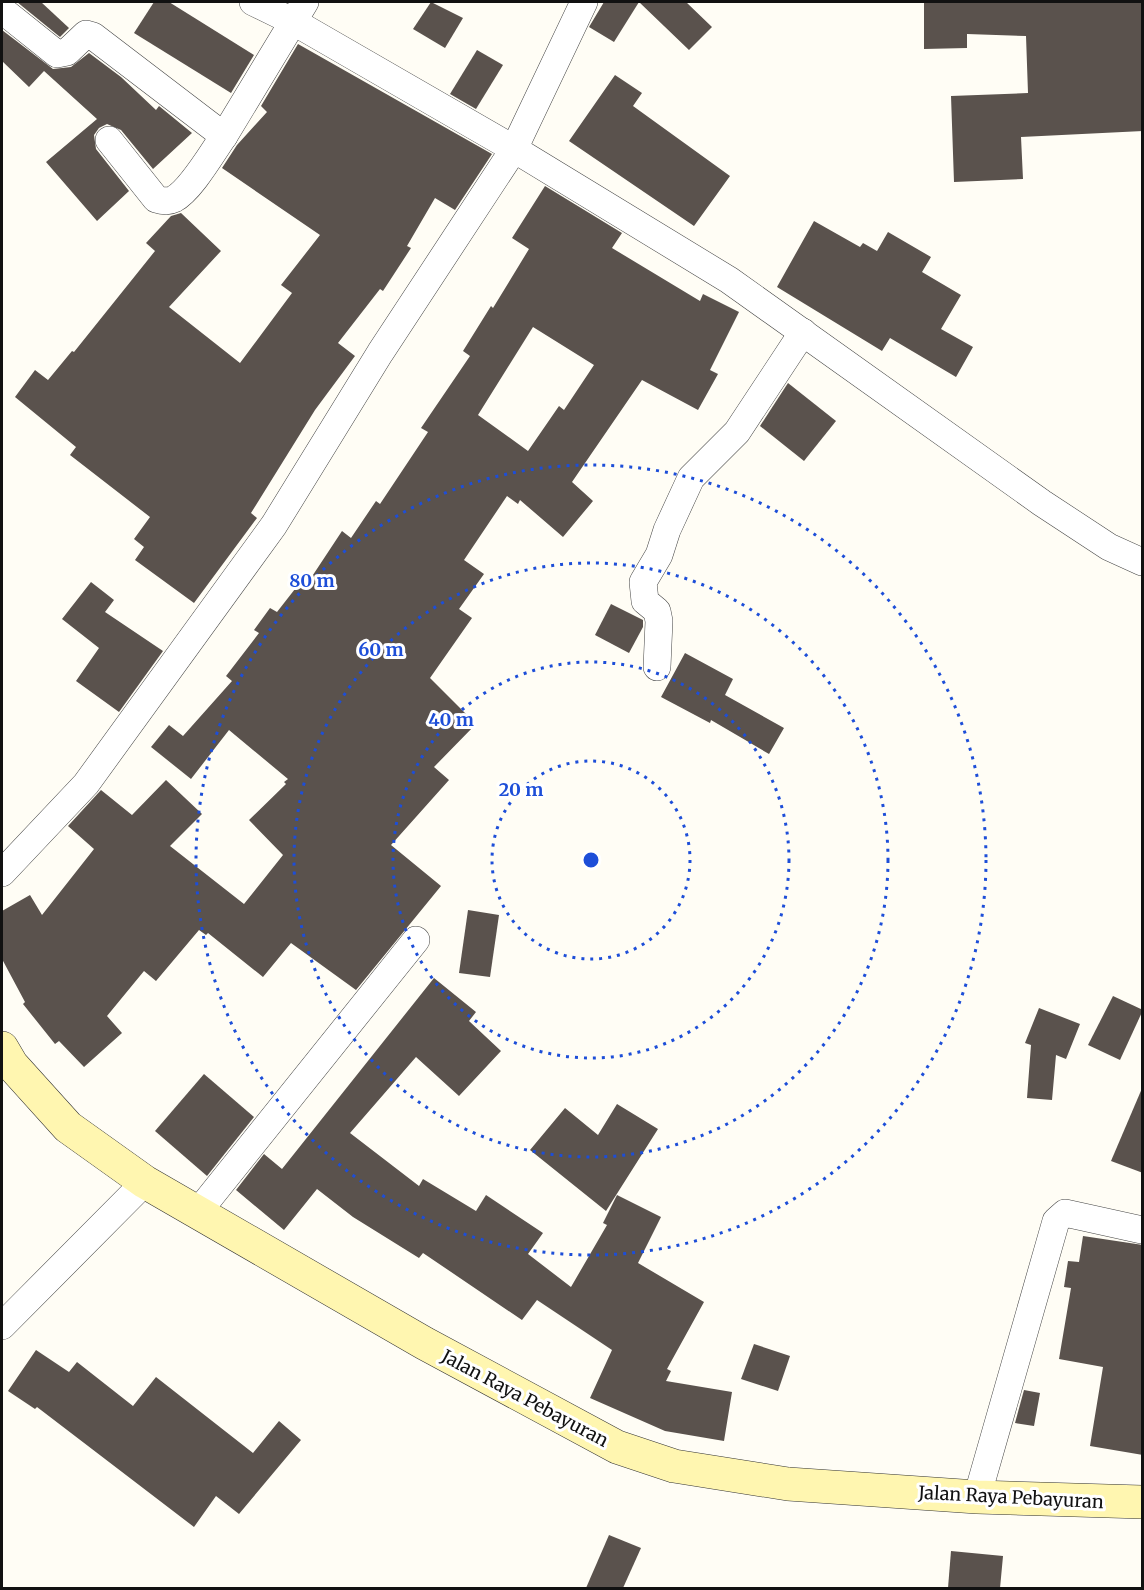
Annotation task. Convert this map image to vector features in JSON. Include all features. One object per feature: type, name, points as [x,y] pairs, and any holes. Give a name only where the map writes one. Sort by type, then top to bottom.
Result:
[{"type":"main road","name":"Jalan Raya Pebayuran","points":[[2,1048],[12,1065],[68,1127],[145,1182],[424,1343],[617,1447],[674,1466],[788,1484],[977,1497],[1143,1502]]},
{"type":"street","points":[[253,2],[300,12],[514,150],[729,280],[1042,503],[1109,547],[1143,562]]},
{"type":"street","points":[[2,873],[86,784],[274,525],[374,362],[514,150],[584,2]]},
{"type":"street","points":[[2,10],[57,54],[67,52],[86,34],[93,36],[224,136]]},
{"type":"street","points":[[109,140],[156,199],[165,202],[175,199],[224,136],[300,12]]},
{"type":"street","points":[[657,667],[659,621],[657,611],[645,601],[643,582],[659,555],[667,530],[691,478],[737,432],[803,332]]},
{"type":"street","points":[[198,1212],[416,940]]},
{"type":"street","points":[[2,1326],[145,1182]]},
{"type":"street","points":[[977,1497],[1056,1221],[1065,1212],[1078,1213],[1143,1230]]},
{"type":"building","points":[[17,2],[41,2],[69,28],[60,37]]},
{"type":"building","points":[[154,2],[169,2],[254,55],[231,93],[134,33]]},
{"type":"building","points":[[431,2],[463,18],[445,48],[413,29]]},
{"type":"building","points":[[604,2],[639,2],[614,42],[589,27]]},
{"type":"building","points":[[639,2],[686,2],[712,27],[689,50]]},
{"type":"building","points":[[924,2],[1143,2],[1143,131],[1021,137],[1023,179],[954,182],[951,96],[1028,93],[1026,36],[967,34],[967,48],[924,49]]},
{"type":"building","points":[[2,30],[53,69],[71,67],[89,53],[121,77],[156,110],[159,106],[192,133],[153,169],[121,130],[107,124],[99,128],[94,135],[96,149],[129,191],[97,221],[46,162],[97,119],[44,71],[29,87],[2,61]]},
{"type":"building","points":[[298,44],[492,154],[455,210],[435,198],[407,246],[411,248],[383,291],[380,289],[338,343],[355,356],[315,410],[251,513],[257,518],[194,603],[135,560],[144,547],[134,539],[150,517],[70,455],[76,447],[15,397],[35,370],[48,380],[72,351],[74,352],[155,251],[146,243],[171,216],[181,213],[221,251],[169,307],[240,363],[292,293],[281,285],[320,235],[222,168],[237,145],[267,112],[261,106]]},
{"type":"building","points":[[477,50],[503,65],[476,109],[450,94]]},
{"type":"building","points":[[615,75],[642,93],[633,106],[730,176],[694,226],[569,141]]},
{"type":"building","points":[[545,186],[622,233],[612,248],[700,301],[703,294],[739,312],[710,370],[718,374],[698,410],[642,380],[572,482],[593,501],[563,537],[520,500],[518,504],[507,496],[464,560],[484,574],[459,609],[472,618],[430,678],[476,724],[434,767],[449,780],[391,845],[441,886],[356,990],[291,943],[263,977],[208,933],[206,935],[199,930],[156,981],[144,971],[107,1016],[122,1033],[84,1067],[59,1041],[55,1044],[23,1004],[25,1002],[2,959],[2,911],[30,895],[42,915],[94,849],[68,826],[101,790],[132,815],[166,780],[202,814],[170,846],[244,904],[283,855],[249,820],[286,784],[284,782],[288,779],[229,730],[191,779],[151,747],[169,725],[183,736],[232,681],[226,676],[259,633],[254,630],[270,608],[277,612],[302,580],[307,584],[342,531],[351,538],[376,501],[380,504],[428,432],[421,428],[470,356],[463,351],[491,306],[493,308],[529,249],[512,238]],"holes":[[[533,327],[594,365],[564,410],[559,406],[528,451],[478,415]]]},
{"type":"building","points":[[814,221],[860,247],[863,243],[877,251],[888,232],[931,257],[922,272],[961,295],[941,329],[973,347],[956,377],[890,338],[882,351],[777,287]]},
{"type":"building","points":[[788,383],[836,421],[804,461],[760,426]]},
{"type":"building","points":[[91,582],[114,600],[105,612],[163,651],[119,712],[76,681],[99,648],[62,619]]},
{"type":"building","points":[[611,604],[643,620],[643,627],[629,653],[595,635]]},
{"type":"building","points":[[685,653],[733,679],[725,695],[784,728],[769,754],[711,720],[710,723],[661,697]]},
{"type":"building","points":[[468,910],[499,915],[490,977],[459,973]]},
{"type":"building","points":[[434,978],[476,1012],[469,1021],[501,1051],[459,1096],[416,1057],[350,1133],[419,1186],[423,1179],[476,1211],[486,1195],[543,1233],[528,1254],[571,1287],[607,1225],[603,1223],[617,1195],[661,1217],[638,1263],[704,1302],[667,1369],[671,1371],[666,1381],[732,1392],[724,1441],[665,1431],[590,1398],[612,1350],[537,1300],[522,1320],[423,1253],[419,1258],[353,1217],[317,1189],[284,1230],[236,1190],[264,1154],[282,1169]]},
{"type":"building","points":[[1113,996],[1143,1010],[1120,1060],[1088,1045]]},
{"type":"building","points":[[1039,1008],[1080,1024],[1066,1059],[1056,1055],[1052,1100],[1027,1098],[1031,1045],[1025,1043]]},
{"type":"building","points":[[204,1074],[254,1117],[207,1176],[155,1131]]},
{"type":"building","points":[[1143,1086],[1143,1173],[1111,1161]]},
{"type":"building","points":[[617,1104],[658,1129],[606,1211],[530,1150],[565,1108],[598,1135]]},
{"type":"building","points":[[1083,1236],[1143,1245],[1143,1455],[1090,1446],[1103,1367],[1059,1359],[1071,1288],[1064,1287],[1068,1261],[1079,1262]]},
{"type":"building","points":[[754,1344],[790,1356],[778,1391],[741,1379]]},
{"type":"building","points":[[36,1350],[69,1372],[77,1362],[133,1406],[156,1377],[253,1453],[279,1421],[301,1440],[239,1514],[216,1496],[194,1527],[37,1407],[35,1409],[8,1391]]},
{"type":"building","points":[[1024,1390],[1040,1393],[1034,1426],[1015,1423]]},
{"type":"building","points":[[609,1535],[641,1548],[623,1588],[586,1588]]},
{"type":"building","points":[[951,1551],[1003,1556],[1000,1588],[948,1588]]}]
